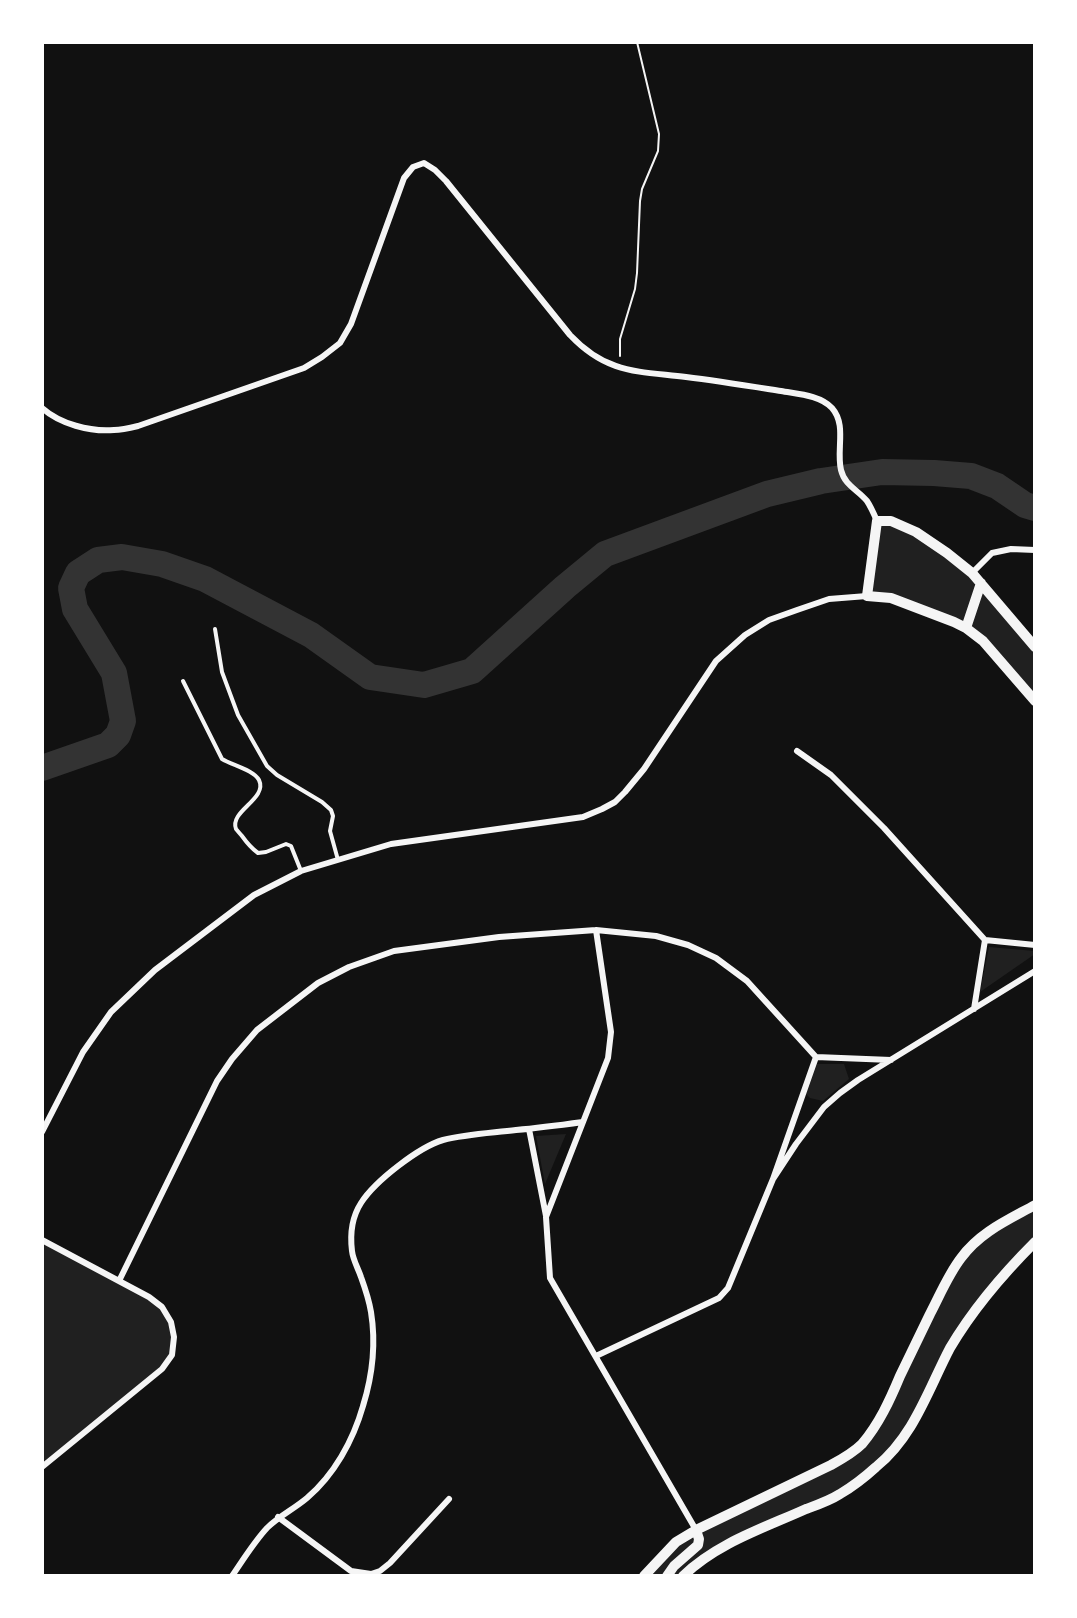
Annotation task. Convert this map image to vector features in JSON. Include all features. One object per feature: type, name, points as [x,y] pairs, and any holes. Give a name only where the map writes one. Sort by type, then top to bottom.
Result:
[{"type":"street","points":[[42,408],[64,422],[89,429],[114,430],[138,426],[303,368],[322,357],[340,343],[351,324],[404,178],[413,167],[424,163],[446,181],[570,335],[583,349],[601,360],[622,368],[647,373],[753,386],[818,399],[826,403],[837,417],[843,476],[851,488],[866,499],[878,521],[867,596]]},
{"type":"street","points":[[878,521],[891,522],[916,532],[972,573],[1035,647]]},
{"type":"street","points":[[972,573],[992,553],[1011,549],[1035,550]]},
{"type":"street","points":[[966,628],[981,584]]},
{"type":"street","points":[[42,1132],[83,1052],[111,1012],[154,970],[254,895],[301,871],[391,844],[583,817],[602,809],[625,792],[644,769],[716,662],[746,635],[769,620],[830,599],[867,596],[891,598],[966,628],[982,641],[1035,701]]},
{"type":"street","points":[[797,751],[831,775],[884,828],[985,940],[1035,945]]},
{"type":"street","points":[[546,1216],[608,1058],[611,1032],[596,930]]},
{"type":"street","points":[[119,1281],[216,1081],[232,1059],[257,1030],[318,983],[349,967],[394,951],[499,937],[596,930],[656,936],[688,945],[716,958],[747,981],[816,1057],[891,1060]]},
{"type":"street","points":[[974,1009],[985,940]]},
{"type":"street","points":[[773,1179],[824,1107],[840,1093],[1035,971]]},
{"type":"street","points":[[596,1356],[719,1299],[728,1288],[773,1179],[816,1057]]},
{"type":"street","points":[[232,1576],[266,1529],[278,1517],[305,1500],[332,1472],[354,1433],[363,1407],[371,1376],[373,1346],[371,1312],[352,1254],[350,1235],[360,1204],[372,1189],[414,1154],[442,1141],[584,1122]]},
{"type":"street","points":[[530,1129],[546,1216],[550,1278],[696,1530],[699,1539],[698,1545],[674,1566],[667,1576]]},
{"type":"street","points":[[644,1576],[676,1542],[696,1530],[831,1465],[861,1445],[890,1401],[949,1275],[961,1257],[976,1241],[999,1224],[1035,1204]]},
{"type":"street","points":[[42,1240],[149,1297],[162,1307],[171,1322],[174,1337],[172,1355],[162,1369],[42,1467]]},
{"type":"street","points":[[683,1576],[711,1554],[729,1544],[839,1495],[877,1467],[898,1445],[916,1418],[966,1323],[1004,1275],[1035,1242]]},
{"type":"street","points":[[278,1517],[351,1571],[371,1574],[380,1571],[390,1563],[449,1499]]},
{"type":"lane","points":[[215,629],[222,672],[238,715],[267,766],[331,810],[333,816],[330,831],[338,860]]},
{"type":"lane","points":[[183,681],[222,759],[251,771],[259,780],[260,790],[240,814],[235,823],[236,829],[258,853],[286,844],[291,846],[301,871]]},
{"type":"path","points":[[622,368],[620,339],[635,289],[640,201],[642,189],[658,151],[659,134],[638,42]]},
{"type":"shaded area","points":[[882,520],[947,553],[1035,647],[1035,701],[1004,665],[954,622],[867,596]]},
{"type":"shaded area","points":[[989,947],[1035,951],[1035,954],[980,992]]},
{"type":"shaded area","points":[[817,1064],[844,1064],[849,1079],[823,1101],[810,1098],[806,1094]]},
{"type":"shaded area","points":[[566,1134],[545,1184],[536,1136]]},
{"type":"shaded area","points":[[1035,1204],[1035,1242],[966,1323],[898,1445],[839,1495],[729,1544],[683,1576],[644,1576],[676,1542],[861,1445],[961,1257]]},
{"type":"shaded area","points":[[42,1240],[162,1307],[171,1322],[172,1355],[162,1369],[42,1467]]},
{"type":"waterway","points":[[42,768],[108,745],[118,735],[123,721],[114,673],[75,609],[71,588],[78,573],[98,560],[122,557],[162,564],[205,579],[311,635],[370,677],[424,685],[472,671],[605,554],[767,494],[821,481],[882,472],[934,473],[971,476],[997,486],[1025,505],[1035,508]]}]
